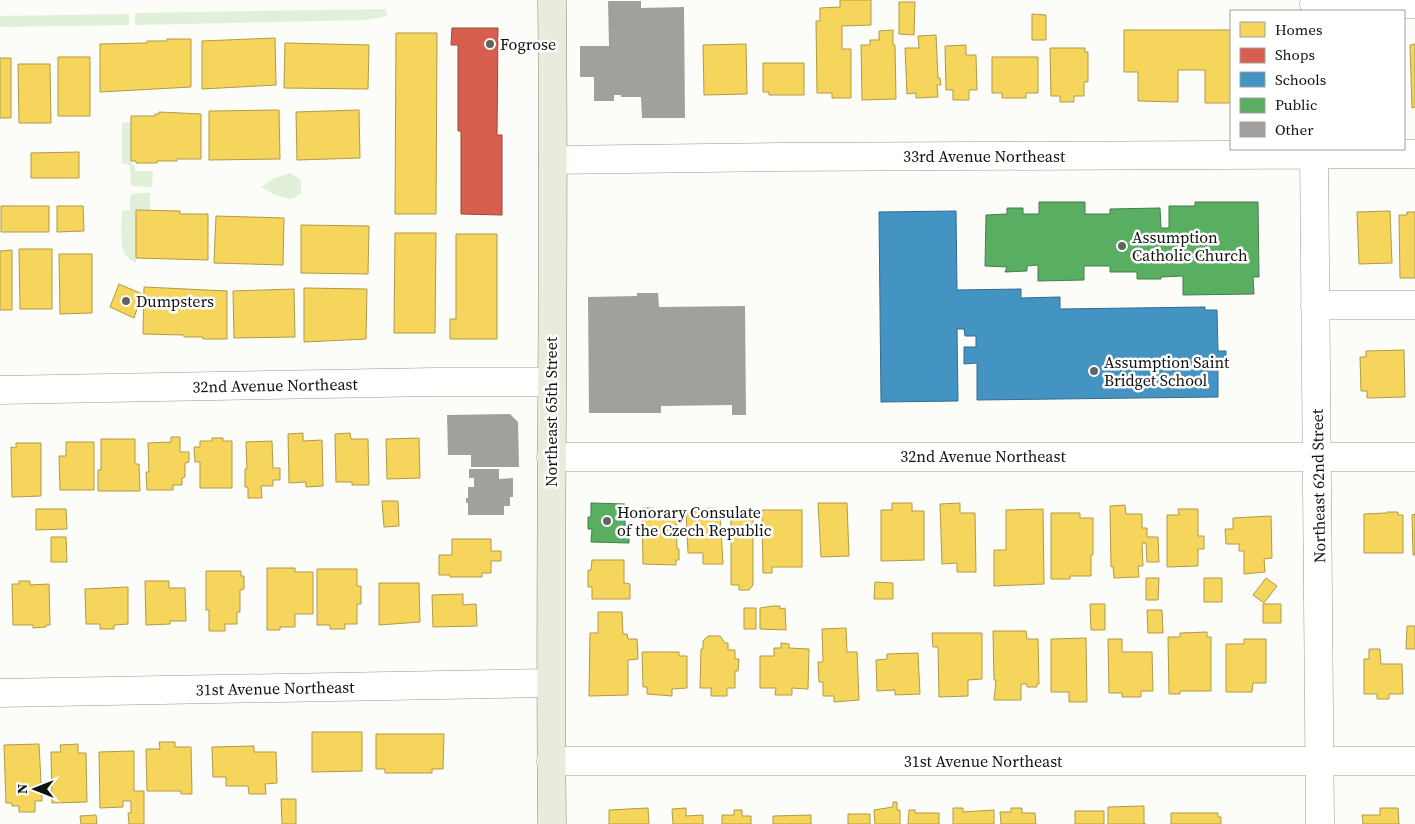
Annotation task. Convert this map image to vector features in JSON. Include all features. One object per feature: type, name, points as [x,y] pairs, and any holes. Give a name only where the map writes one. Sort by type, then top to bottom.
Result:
[{"type":"main road","name":"Northeast 65th Street","points":[[552,0],[550,683],[552,824]]},
{"type":"street","points":[[1314,5],[1415,4]]},
{"type":"street","name":"33rd Avenue Northeast","points":[[553,160],[1314,151],[1415,154]]},
{"type":"street","name":"Northeast 62nd Street","points":[[1314,151],[1320,824]]},
{"type":"street","points":[[1315,306],[1415,305]]},
{"type":"street","name":"32nd Avenue Northeast","points":[[0,390],[414,382],[551,382]]},
{"type":"street","name":"32nd Avenue Northeast","points":[[551,457],[1415,457]]},
{"type":"street","name":"31st Avenue Northeast","points":[[0,693],[550,683]]},
{"type":"street","name":"31st Avenue Northeast","points":[[551,761],[1415,761]]},
{"type":"green space","points":[[386,9],[387,16],[366,20],[135,25],[135,13]]},
{"type":"green space","points":[[129,14],[129,25],[0,27],[0,16]]},
{"type":"green space","points":[[131,122],[132,165],[135,165],[135,171],[153,171],[152,187],[131,186],[130,165],[122,164],[122,123]]},
{"type":"green space","points":[[290,173],[301,180],[301,194],[291,199],[275,195],[261,187],[275,178]]},
{"type":"green space","points":[[134,193],[150,193],[150,210],[136,210],[136,263],[125,254],[121,233],[122,211],[130,210],[130,196]]},
{"type":"building: Homes","points":[[840,0],[871,0],[871,25],[842,26],[842,49],[851,49],[851,98],[832,98],[832,93],[817,93],[816,21],[820,21],[820,8],[840,7]]},
{"type":"building: Homes","points":[[899,2],[915,2],[914,35],[899,34]]},
{"type":"building: Homes","points":[[1032,14],[1046,15],[1046,40],[1032,40]]},
{"type":"building: Homes","points":[[893,30],[896,99],[862,100],[861,45],[870,45],[870,40],[879,40],[879,31]]},
{"type":"building: Homes","points":[[1124,30],[1230,30],[1230,103],[1205,103],[1205,70],[1178,70],[1178,102],[1138,101],[1138,72],[1124,72]]},
{"type":"building: Homes","points":[[396,33],[437,33],[436,214],[395,214]]},
{"type":"building: Homes","points":[[936,35],[938,78],[940,78],[941,85],[937,85],[938,97],[916,98],[916,93],[907,94],[905,48],[919,48],[918,36]]},
{"type":"building: Homes","points":[[275,38],[276,85],[202,89],[202,41]]},
{"type":"building: Homes","points":[[167,39],[191,39],[191,87],[100,92],[100,44],[147,43],[147,41],[167,41]]},
{"type":"building: Homes","points":[[285,43],[369,45],[368,89],[284,88]]},
{"type":"building: Homes","points":[[746,44],[747,94],[704,95],[703,45]]},
{"type":"building: Homes","points":[[1415,44],[1415,107],[1412,108],[1410,45]]},
{"type":"building: Homes","points":[[966,45],[966,55],[976,55],[977,90],[969,90],[969,100],[953,100],[953,90],[946,90],[945,46]]},
{"type":"building: Homes","points":[[1050,48],[1085,48],[1085,52],[1088,52],[1088,82],[1084,82],[1084,96],[1074,96],[1074,102],[1060,102],[1060,96],[1051,96]]},
{"type":"building: Homes","points":[[58,57],[90,57],[90,116],[58,116]]},
{"type":"building: Homes","points":[[992,57],[1038,57],[1038,93],[1026,93],[1026,98],[1002,98],[1002,93],[992,93]]},
{"type":"building: Homes","points":[[0,58],[11,58],[11,118],[0,118]]},
{"type":"building: Homes","points":[[763,63],[804,63],[804,95],[769,95],[769,92],[763,92]]},
{"type":"building: Homes","points":[[18,64],[50,64],[51,123],[19,123]]},
{"type":"building: Homes","points":[[279,110],[280,159],[209,160],[209,111]]},
{"type":"building: Homes","points":[[359,110],[360,158],[297,160],[296,112]]},
{"type":"building: Homes","points":[[159,112],[201,114],[201,159],[177,159],[177,161],[157,161],[157,163],[136,163],[136,161],[131,161],[131,116],[155,116]]},
{"type":"building: Homes","points":[[79,152],[79,178],[31,178],[31,153]]},
{"type":"building: Homes","points":[[1,206],[49,206],[49,232],[1,232]]},
{"type":"building: Homes","points":[[57,206],[83,206],[84,231],[57,232]]},
{"type":"building: Homes","points":[[136,210],[180,211],[180,214],[208,214],[208,260],[136,258]]},
{"type":"building: Homes","points":[[1390,211],[1392,263],[1359,264],[1357,212]]},
{"type":"building: Homes","points":[[1407,212],[1415,212],[1415,278],[1400,278],[1399,215],[1407,215]]},
{"type":"building: Homes","points":[[216,216],[284,218],[283,265],[214,263]]},
{"type":"building: Homes","points":[[301,225],[369,226],[368,274],[301,273]]},
{"type":"building: Homes","points":[[395,233],[436,233],[435,333],[394,333]]},
{"type":"building: Homes","points":[[456,234],[497,234],[497,339],[450,339],[450,319],[456,319]]},
{"type":"building: Homes","points":[[19,249],[52,249],[52,309],[20,309]]},
{"type":"building: Homes","points":[[12,250],[12,310],[0,310],[0,251]]},
{"type":"building: Homes","points":[[59,254],[92,254],[92,313],[60,314]]},
{"type":"building: Homes","name":"Dumpsters","points":[[119,284],[142,294],[134,318],[110,307]]},
{"type":"building: Homes","points":[[144,287],[227,291],[227,339],[143,334]]},
{"type":"building: Homes","points":[[304,288],[367,289],[366,339],[304,342]]},
{"type":"building: Homes","points":[[294,289],[295,337],[234,338],[233,291]]},
{"type":"building: Homes","points":[[1404,350],[1405,397],[1367,398],[1367,391],[1361,391],[1360,357],[1366,357],[1366,351]]},
{"type":"building: Homes","points":[[303,433],[303,441],[322,440],[323,486],[306,487],[306,482],[289,483],[288,434]]},
{"type":"building: Homes","points":[[350,433],[351,439],[368,439],[369,485],[352,485],[352,482],[336,482],[335,434]]},
{"type":"building: Homes","points":[[171,437],[180,437],[180,452],[189,452],[189,462],[185,463],[185,477],[182,478],[182,485],[173,485],[173,490],[147,490],[146,472],[149,472],[148,443],[171,442]]},
{"type":"building: Homes","points":[[212,438],[223,438],[223,441],[232,441],[232,488],[200,488],[200,462],[195,462],[194,447],[200,447],[200,441],[212,441]]},
{"type":"building: Homes","points":[[419,438],[420,478],[387,479],[386,439]]},
{"type":"building: Homes","points":[[101,439],[135,439],[135,464],[139,464],[140,491],[98,491],[98,470],[101,470]]},
{"type":"building: Homes","points":[[272,441],[273,468],[280,468],[280,480],[273,480],[273,486],[261,486],[262,498],[248,498],[248,487],[245,487],[245,469],[247,469],[246,442]]},
{"type":"building: Homes","points":[[66,442],[94,442],[94,490],[60,490],[59,456],[66,456]]},
{"type":"building: Homes","points":[[16,443],[41,443],[41,496],[12,497],[11,447],[16,448]]},
{"type":"building: Homes","points":[[382,501],[398,501],[399,526],[384,527]]},
{"type":"building: Homes","points":[[818,503],[847,503],[849,556],[821,557]]},
{"type":"building: Homes","points":[[892,503],[912,503],[912,511],[924,511],[924,560],[881,561],[881,510],[892,510]]},
{"type":"building: Homes","points":[[960,503],[960,513],[975,513],[976,572],[957,572],[957,563],[942,564],[940,504]]},
{"type":"building: Homes","points":[[1125,505],[1126,514],[1142,514],[1142,528],[1147,528],[1147,537],[1158,537],[1159,562],[1147,562],[1146,543],[1142,543],[1143,566],[1138,566],[1139,577],[1114,578],[1113,566],[1111,567],[1110,506]]},
{"type":"building: Homes","points":[[642,508],[654,508],[654,511],[676,511],[679,560],[676,560],[676,565],[643,564]]},
{"type":"building: Homes","points":[[714,508],[714,511],[720,511],[723,564],[703,564],[703,553],[688,553],[686,512]]},
{"type":"building: Homes","points":[[36,509],[66,509],[67,529],[36,530]]},
{"type":"building: Homes","points":[[1043,509],[1044,584],[994,586],[994,550],[1006,550],[1006,510]]},
{"type":"building: Homes","points":[[1178,509],[1198,509],[1198,536],[1204,536],[1204,549],[1198,549],[1198,566],[1167,567],[1167,515],[1179,515]]},
{"type":"building: Homes","points":[[762,510],[802,510],[802,567],[772,567],[772,573],[763,573]]},
{"type":"building: Homes","points":[[731,512],[753,512],[753,585],[749,590],[739,590],[739,585],[731,585]]},
{"type":"building: Homes","points":[[1398,512],[1398,515],[1403,515],[1403,553],[1364,553],[1364,514]]},
{"type":"building: Homes","points":[[1051,513],[1080,513],[1080,518],[1093,518],[1091,576],[1070,576],[1070,579],[1051,579]]},
{"type":"building: Homes","points":[[1415,514],[1415,555],[1413,555],[1412,515]]},
{"type":"building: Homes","points":[[1271,516],[1272,558],[1264,559],[1265,572],[1244,574],[1244,551],[1239,551],[1239,544],[1226,544],[1225,529],[1233,529],[1233,518]]},
{"type":"building: Homes","points":[[51,537],[66,537],[67,562],[51,562]]},
{"type":"building: Homes","points":[[452,539],[491,539],[491,551],[501,551],[501,561],[491,561],[491,573],[482,573],[482,577],[439,575],[439,555],[452,555]]},
{"type":"building: Homes","points":[[592,560],[624,560],[624,583],[630,584],[630,599],[592,599],[592,587],[588,587],[588,570],[591,570]]},
{"type":"building: Homes","points":[[267,568],[295,568],[295,572],[313,572],[313,614],[295,614],[295,627],[280,627],[280,630],[267,630]]},
{"type":"building: Homes","points":[[317,569],[357,569],[357,586],[361,586],[361,604],[357,604],[357,624],[345,624],[345,629],[330,629],[330,625],[317,625]]},
{"type":"building: Homes","points":[[206,571],[241,571],[241,576],[244,576],[244,589],[240,590],[240,612],[237,612],[237,624],[225,624],[225,631],[209,631],[209,610],[206,610]]},
{"type":"building: Homes","points":[[1146,578],[1159,578],[1158,600],[1146,600]]},
{"type":"building: Homes","points":[[1204,578],[1222,578],[1222,602],[1204,602]]},
{"type":"building: Homes","points":[[1266,578],[1277,586],[1264,603],[1253,595]]},
{"type":"building: Homes","points":[[19,581],[30,581],[30,585],[49,584],[50,625],[33,628],[33,625],[13,625],[12,584],[19,584]]},
{"type":"building: Homes","points":[[145,581],[169,581],[169,588],[185,588],[186,621],[170,621],[170,624],[146,625]]},
{"type":"building: Homes","points":[[875,582],[893,583],[893,599],[874,599]]},
{"type":"building: Homes","points":[[379,583],[419,583],[420,622],[379,625]]},
{"type":"building: Homes","points":[[128,587],[128,624],[114,625],[114,629],[100,629],[100,624],[86,624],[85,589]]},
{"type":"building: Homes","points":[[463,594],[463,605],[476,604],[477,626],[433,627],[432,595]]},
{"type":"building: Homes","points":[[1090,604],[1105,604],[1105,630],[1091,630]]},
{"type":"building: Homes","points":[[1263,604],[1281,604],[1281,623],[1263,623]]},
{"type":"building: Homes","points":[[780,606],[780,609],[785,608],[786,630],[760,629],[760,608]]},
{"type":"building: Homes","points":[[744,608],[756,608],[756,629],[744,629]]},
{"type":"building: Homes","points":[[1147,610],[1162,610],[1163,633],[1148,633]]},
{"type":"building: Homes","points":[[598,612],[622,612],[623,634],[627,634],[628,639],[637,639],[638,659],[628,660],[628,695],[589,696],[590,633],[598,633]]},
{"type":"building: Homes","points":[[1407,626],[1415,626],[1415,649],[1406,649]]},
{"type":"building: Homes","points":[[846,628],[847,652],[857,652],[859,700],[834,702],[834,696],[823,696],[823,682],[819,682],[818,662],[823,662],[822,629]]},
{"type":"building: Homes","points":[[993,631],[1026,631],[1027,639],[1038,639],[1039,684],[1037,684],[1037,687],[1027,687],[1027,684],[1021,684],[1021,700],[994,700],[996,680],[994,680]]},
{"type":"building: Homes","points":[[1207,632],[1207,637],[1211,637],[1211,691],[1180,691],[1180,694],[1169,694],[1168,637],[1180,637],[1180,633]]},
{"type":"building: Homes","points":[[932,633],[982,633],[982,679],[968,680],[968,696],[939,697],[938,647],[933,647]]},
{"type":"building: Homes","points":[[708,636],[720,636],[725,643],[728,643],[728,650],[735,650],[735,659],[739,659],[738,671],[735,671],[735,688],[727,688],[727,696],[711,696],[711,688],[700,688],[701,649],[703,649],[703,641]]},
{"type":"building: Homes","points":[[1086,638],[1087,702],[1069,702],[1069,692],[1051,692],[1051,639]]},
{"type":"building: Homes","points":[[1108,639],[1122,639],[1122,652],[1152,652],[1153,691],[1141,691],[1141,697],[1122,697],[1122,693],[1109,693]]},
{"type":"building: Homes","points":[[1244,639],[1266,639],[1266,683],[1253,683],[1252,692],[1226,692],[1226,644],[1244,644]]},
{"type":"building: Homes","points":[[781,643],[789,644],[789,648],[809,649],[808,689],[792,688],[792,695],[775,695],[776,688],[760,688],[760,656],[774,656],[774,648],[781,648]]},
{"type":"building: Homes","points":[[1369,649],[1380,649],[1381,664],[1402,664],[1403,694],[1389,694],[1389,699],[1377,699],[1377,694],[1364,694],[1364,659],[1369,659]]},
{"type":"building: Homes","points":[[642,652],[679,652],[679,656],[687,656],[687,688],[672,689],[672,696],[647,694],[647,687],[643,687]]},
{"type":"building: Homes","points":[[918,653],[920,694],[895,695],[895,690],[877,691],[876,660],[887,659],[887,654]]},
{"type":"building: Homes","points":[[312,732],[362,732],[362,771],[312,772]]},
{"type":"building: Homes","points":[[376,734],[444,734],[443,769],[432,769],[432,773],[385,773],[385,769],[376,769]]},
{"type":"building: Homes","points":[[159,742],[175,742],[175,747],[191,747],[192,794],[181,794],[181,791],[147,791],[146,749],[160,749]]},
{"type":"building: Homes","points":[[39,744],[42,801],[35,801],[35,812],[19,812],[19,806],[12,806],[12,803],[6,803],[4,745]]},
{"type":"building: Homes","points":[[78,744],[78,753],[86,753],[87,802],[52,803],[51,752],[61,752],[60,745]]},
{"type":"building: Homes","points":[[254,746],[254,752],[276,752],[277,783],[265,784],[266,794],[249,794],[248,786],[226,786],[226,777],[213,777],[212,747]]},
{"type":"building: Homes","points":[[134,751],[134,791],[144,791],[144,824],[129,824],[128,813],[131,813],[131,801],[123,801],[123,807],[100,808],[99,752]]},
{"type":"building: Homes","points":[[281,799],[296,799],[296,824],[282,824]]},
{"type":"building: Homes","points":[[893,802],[897,802],[897,810],[900,810],[900,824],[875,824],[874,810],[893,807]]},
{"type":"building: Homes","points":[[1144,806],[1144,824],[1108,824],[1108,807]]},
{"type":"building: Homes","points":[[648,808],[649,824],[609,824],[609,810]]},
{"type":"building: Homes","points":[[686,808],[686,816],[703,815],[703,824],[673,824],[672,809]]},
{"type":"building: Homes","points":[[953,808],[963,808],[963,812],[994,810],[994,824],[953,824]]},
{"type":"building: Homes","points":[[1011,808],[1022,808],[1022,813],[1035,813],[1036,824],[1001,824],[1000,812],[1011,812]]},
{"type":"building: Homes","points":[[1380,808],[1398,808],[1399,824],[1363,824],[1362,815],[1380,815]]},
{"type":"building: Homes","points":[[734,810],[742,810],[742,816],[751,816],[751,824],[722,824],[722,815],[734,815]]},
{"type":"building: Homes","points":[[909,810],[915,810],[915,813],[939,813],[939,824],[908,824]]},
{"type":"building: Homes","points":[[1075,811],[1104,811],[1104,824],[1075,824]]},
{"type":"building: Homes","points":[[1171,813],[1218,813],[1218,817],[1221,817],[1221,824],[1171,824]]},
{"type":"building: Homes","points":[[848,814],[870,814],[870,824],[848,824]]},
{"type":"building: Homes","points":[[96,815],[97,824],[81,824],[80,816]]},
{"type":"building: Homes","points":[[811,815],[811,824],[773,824],[773,816]]},
{"type":"building: Shops","points":[[452,28],[498,28],[497,135],[502,135],[502,215],[461,214],[461,131],[458,131],[458,45],[451,45]]},
{"type":"building: Schools","points":[[956,211],[957,290],[1021,289],[1021,298],[1060,297],[1060,309],[1205,307],[1205,310],[1217,310],[1218,351],[1226,351],[1226,368],[1218,368],[1218,397],[977,400],[977,363],[964,364],[964,347],[976,347],[976,336],[965,336],[964,329],[957,329],[958,401],[881,402],[879,212]]},
{"type":"building: Public","name":"Assumption Catholic Church","points":[[1039,202],[1085,202],[1085,214],[1110,214],[1110,209],[1160,208],[1161,228],[1169,228],[1169,206],[1195,206],[1195,202],[1258,202],[1259,277],[1253,277],[1254,294],[1183,295],[1183,276],[1161,277],[1161,279],[1137,279],[1137,272],[1110,272],[1110,266],[1084,266],[1084,280],[1038,281],[1038,265],[1027,266],[1027,271],[1005,272],[1007,267],[985,266],[986,215],[1007,214],[1007,208],[1023,208],[1023,214],[1039,214]]},
{"type":"building: Public","name":"Honorary Consulate of the Czech Republic","points":[[591,503],[625,504],[625,525],[629,525],[629,543],[591,542],[592,529],[588,529],[588,517],[591,517]]},
{"type":"building: Other","points":[[608,1],[641,1],[641,8],[684,7],[685,118],[642,118],[641,97],[614,95],[614,101],[594,101],[594,77],[580,77],[580,46],[609,46]]},
{"type":"building: Other","points":[[637,293],[658,293],[659,307],[745,306],[746,415],[732,415],[732,405],[661,406],[661,413],[589,413],[588,297],[637,296]]},
{"type":"building: Other","points":[[510,414],[518,422],[519,467],[471,467],[471,455],[448,455],[447,415]]},
{"type":"building: Other","points":[[469,469],[499,469],[499,479],[513,478],[513,497],[510,497],[510,506],[504,506],[504,515],[468,515],[466,498],[468,498],[468,487],[474,487],[474,478],[469,478]]},
{"type":"place","name":"Fogrose","points":[[490,44]]},
{"type":"place","name":"Assumption Catholic Church","points":[[1122,246]]},
{"type":"place","name":"Dumpsters","points":[[126,301]]},
{"type":"place","name":"Assumption Saint Bridget School","points":[[1094,371]]},
{"type":"place","name":"Honorary Consulate of the Czech Republic","points":[[607,521]]}]
